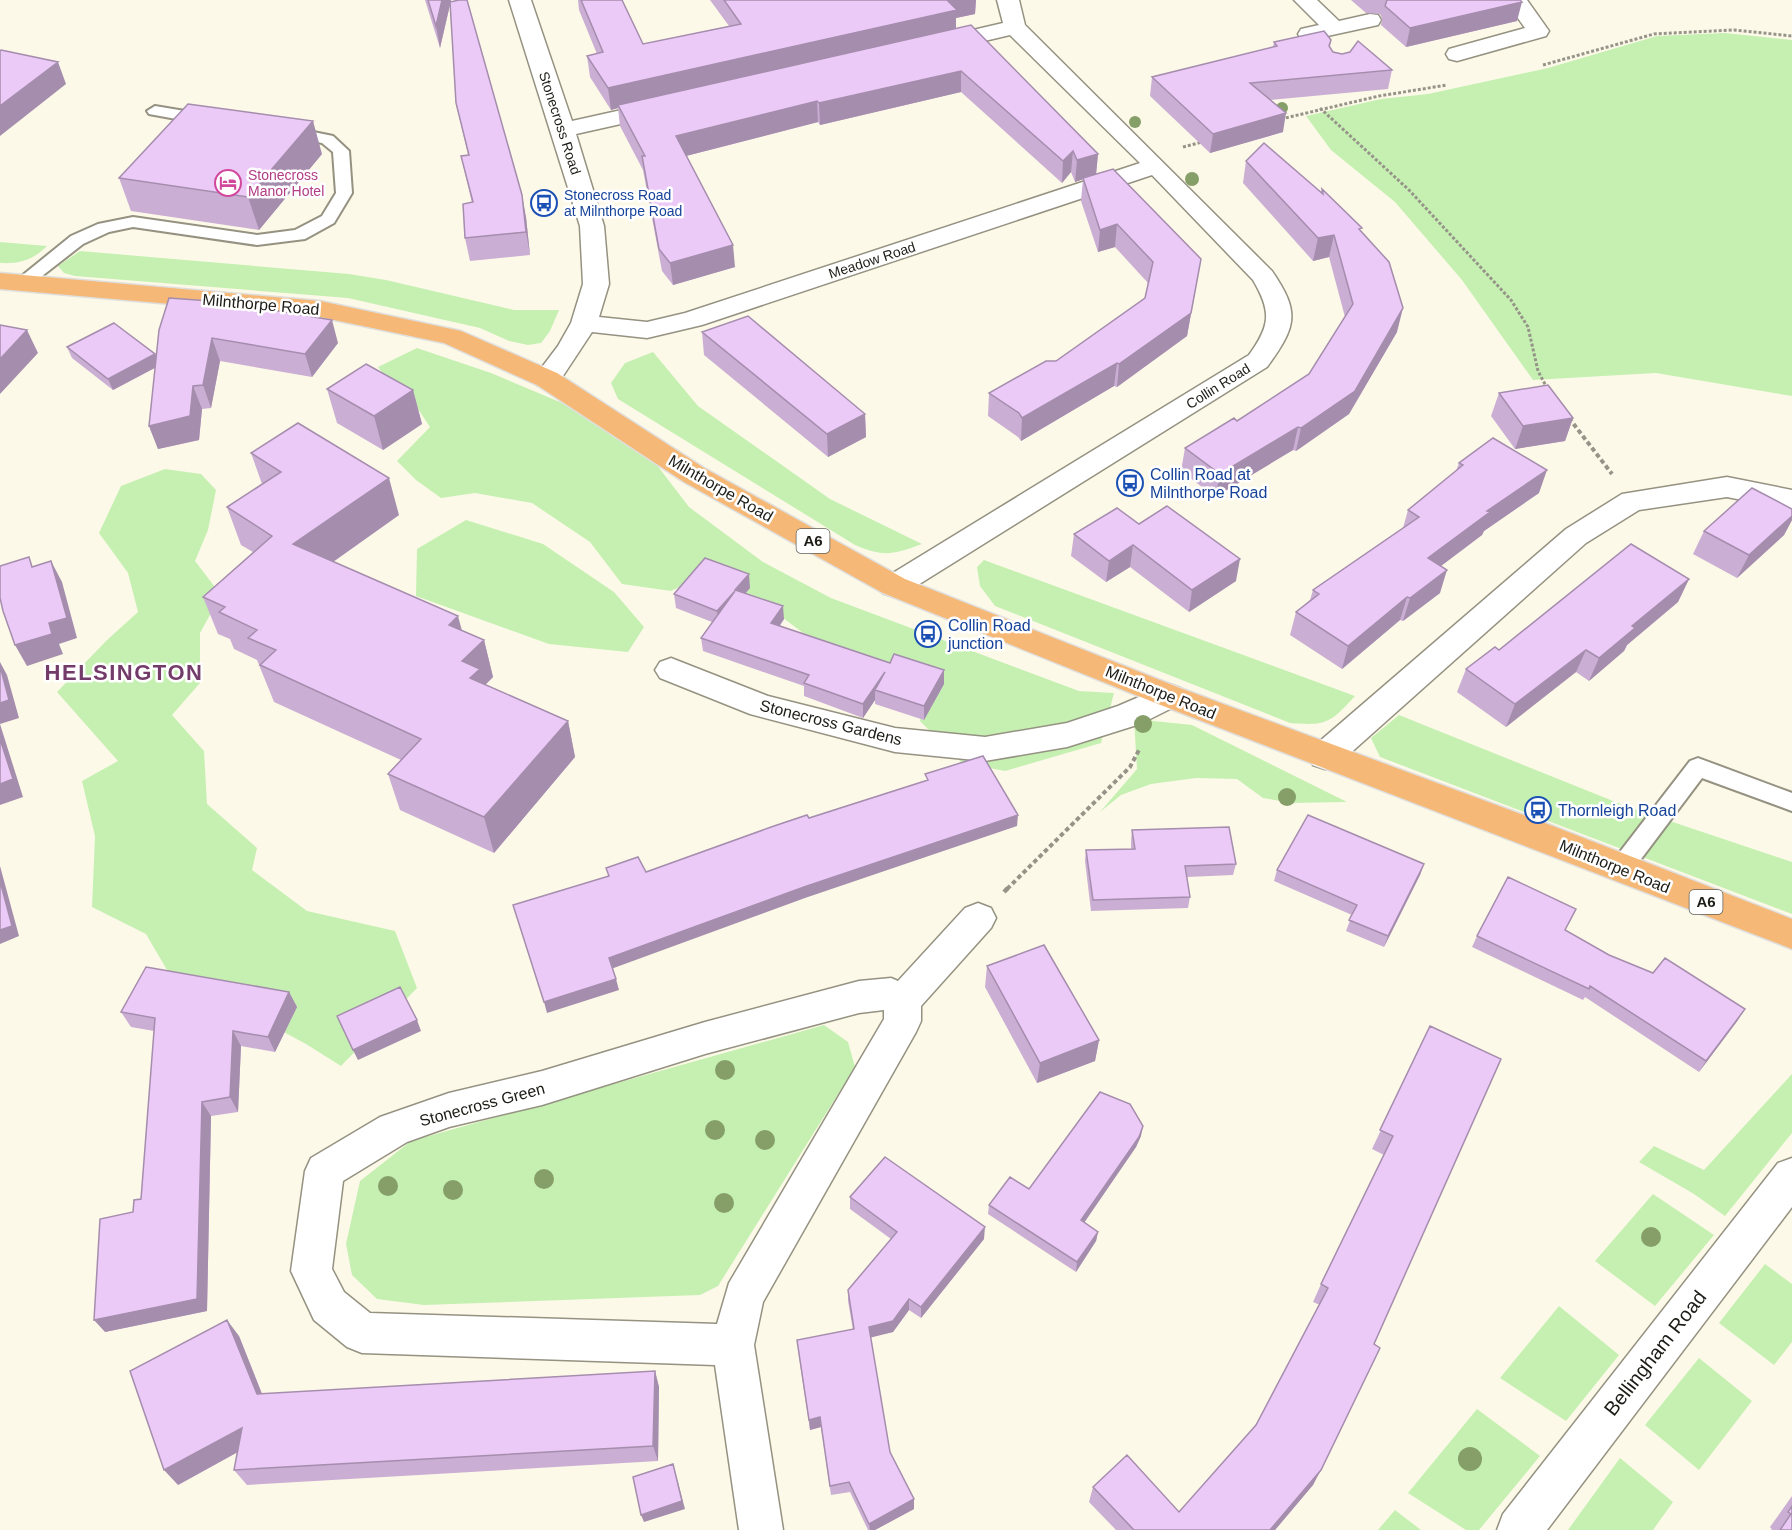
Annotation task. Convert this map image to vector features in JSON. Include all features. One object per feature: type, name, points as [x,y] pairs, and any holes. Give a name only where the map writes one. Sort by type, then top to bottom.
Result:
[{"type":"highway","name":"Milnthorpe Road","points":[[11,282],[320,309],[452,337],[547,379],[694,475],[894,586],[1169,696],[1792,934]]},
{"type":"street","name":"Stonecross Road","points":[[520,0],[592,226],[596,284],[584,323],[570,348],[547,379]]},
{"type":"street","points":[[919,49],[1015,27],[1008,0]]},
{"type":"street","points":[[1305,0],[1321,31],[1341,58],[1338,63]]},
{"type":"street","points":[[1457,54],[1538,31],[1516,0]]},
{"type":"street","points":[[1321,31],[1370,20]]},
{"type":"street","name":"Collin Road","points":[[894,586],[1258,361],[1277,336],[1282,318],[1277,297],[1263,276],[1156,166],[1015,27]]},
{"type":"street","points":[[563,130],[678,104]]},
{"type":"street","name":"Meadow Road","points":[[584,323],[646,330],[693,319],[1156,166]]},
{"type":"street","points":[[1325,756],[1576,536],[1632,501],[1727,487],[1792,500]]},
{"type":"street","name":"Stonecross Gardens","points":[[671,670],[761,706],[895,740],[985,749],[1067,735],[1130,715],[1169,696]]},
{"type":"street","points":[[760,1530],[733,1345],[744,1297],[903,1021],[902,1001],[978,918]]},
{"type":"street","name":"Stonecross Green","points":[[733,1345],[362,1332],[329,1306],[311,1271],[325,1171],[394,1129],[449,1110],[542,1088],[705,1038],[859,997],[891,994],[902,1001]]},
{"type":"street","name":"Bellingham Road","points":[[1519,1530],[1792,1176]]},
{"type":"lane","points":[[155,111],[224,122]]},
{"type":"lane","points":[[11,282],[77,240],[104,228],[133,222],[258,240],[299,235],[328,219],[344,193],[342,151],[327,139],[270,129]]},
{"type":"lane","points":[[1621,868],[1698,767],[1792,802]]},
{"type":"path","points":[[1338,63],[1364,99]]},
{"type":"path","points":[[1320,108],[1407,187],[1480,265],[1526,320],[1537,369],[1548,389]]},
{"type":"path","points":[[1569,417],[1632,501]]},
{"type":"path","points":[[978,918],[1130,767],[1169,696]]},
{"type":"green space","points":[[1725,33],[1792,40],[1792,396],[1656,373],[1533,380],[1462,280],[1395,202],[1331,150],[1306,116],[1381,99],[1428,94],[1548,68],[1657,36]]},
{"type":"green space","points":[[0,242],[47,246],[37,255],[26,260],[0,263]]},
{"type":"green space","points":[[80,251],[349,274],[386,280],[514,310],[559,310],[550,331],[541,343],[528,345],[509,341],[480,328],[348,298],[75,276],[64,273],[58,266]]},
{"type":"green space","points":[[417,348],[491,373],[567,405],[650,456],[689,507],[763,562],[831,598],[1079,691],[1114,693],[1101,743],[1005,771],[962,763],[920,721],[927,690],[811,639],[762,602],[706,574],[671,591],[622,584],[590,542],[532,503],[475,493],[441,498],[416,480],[397,461],[430,427],[416,406],[395,390],[378,367]]},
{"type":"green space","points":[[653,352],[698,406],[830,499],[922,544],[888,553],[855,545],[618,399],[611,383],[625,363]]},
{"type":"green space","points":[[165,469],[201,474],[216,490],[208,530],[195,561],[221,595],[200,633],[200,683],[172,715],[204,751],[207,804],[257,848],[252,870],[307,911],[395,931],[417,988],[341,1066],[306,1044],[167,970],[146,934],[92,907],[95,836],[82,781],[118,761],[57,692],[106,641],[138,612],[128,573],[99,533],[121,486]]},
{"type":"green space","points":[[466,520],[543,544],[614,592],[644,627],[628,652],[549,644],[416,596],[417,549]]},
{"type":"green space","points":[[984,560],[1355,696],[1340,712],[1327,721],[1312,724],[1290,723],[995,606],[980,586],[977,567]]},
{"type":"green space","points":[[1399,715],[1628,807],[1792,862],[1792,914],[1380,757],[1371,738]]},
{"type":"green space","points":[[1134,719],[1192,725],[1347,802],[1292,803],[1263,798],[1237,779],[1196,778],[1151,784],[1121,795],[1100,812],[1137,769]]},
{"type":"green space","points":[[824,1025],[848,1042],[855,1067],[718,1286],[700,1295],[424,1305],[377,1299],[352,1275],[346,1244],[360,1181],[411,1141]]},
{"type":"green space","points":[[1792,1074],[1792,1133],[1725,1216],[1694,1194],[1639,1162],[1654,1146],[1704,1170]]},
{"type":"green space","points":[[1653,1194],[1714,1235],[1655,1306],[1595,1261]]},
{"type":"green space","points":[[1765,1264],[1792,1284],[1792,1342],[1774,1365],[1719,1323]]},
{"type":"green space","points":[[1559,1306],[1619,1355],[1566,1421],[1500,1378]]},
{"type":"green space","points":[[1699,1358],[1752,1401],[1699,1470],[1645,1425]]},
{"type":"green space","points":[[1477,1409],[1540,1456],[1479,1530],[1466,1530],[1408,1493]]},
{"type":"green space","points":[[1620,1458],[1673,1502],[1653,1530],[1568,1530]]},
{"type":"green space","points":[[1395,1510],[1421,1530],[1378,1530]]},
{"type":"building","points":[[428,0],[442,0],[436,26]]},
{"type":"building","points":[[467,0],[522,195],[526,232],[465,238],[463,204],[473,202],[461,156],[469,155],[456,103],[450,2]]},
{"type":"building","points":[[581,0],[622,0],[643,44],[741,24],[724,0],[947,0],[957,10],[608,88],[587,56],[603,52]]},
{"type":"building","points":[[1387,0],[1520,0],[1522,2],[1410,28],[1385,6]]},
{"type":"building","points":[[971,25],[1098,154],[1077,160],[1073,151],[1063,161],[961,71],[819,103],[817,101],[676,136],[733,245],[670,263],[659,249],[642,156],[645,156],[618,105]]},
{"type":"building","points":[[1324,31],[1331,40],[1329,46],[1333,52],[1342,54],[1350,52],[1358,41],[1392,70],[1250,83],[1286,113],[1213,134],[1152,77],[1277,46],[1274,42]]},
{"type":"building","points":[[1,50],[58,62],[0,106]]},
{"type":"building","points":[[188,104],[313,121],[248,197],[119,178]]},
{"type":"building","points":[[1264,143],[1323,194],[1322,189],[1362,228],[1359,229],[1389,262],[1403,308],[1355,391],[1301,428],[1298,427],[1220,474],[1185,448],[1234,418],[1237,421],[1309,374],[1353,304],[1334,235],[1318,238],[1246,161]]},
{"type":"building","points":[[1113,169],[1201,259],[1191,313],[1119,364],[1117,363],[1022,418],[1019,413],[989,393],[1046,361],[1056,361],[1145,298],[1153,262],[1117,224],[1100,230],[1083,178]]},
{"type":"building","points":[[169,298],[224,302],[332,320],[305,354],[212,338],[203,385],[193,386],[190,416],[149,426],[159,330]]},
{"type":"building","points":[[748,316],[865,414],[827,434],[702,332]]},
{"type":"building","points":[[114,323],[155,354],[108,379],[67,347]]},
{"type":"building","points":[[0,325],[27,330],[0,359]]},
{"type":"building","points":[[366,364],[413,390],[374,416],[327,389]]},
{"type":"building","points":[[1548,385],[1573,418],[1523,426],[1499,393]]},
{"type":"building","points":[[298,423],[389,478],[293,544],[458,616],[449,625],[484,640],[462,661],[480,669],[470,678],[568,721],[484,817],[388,774],[421,739],[260,665],[276,650],[248,638],[257,630],[219,612],[225,607],[203,597],[272,536],[227,507],[281,472],[251,453]]},
{"type":"building","points":[[1493,438],[1547,470],[1487,511],[1490,512],[1428,558],[1447,570],[1410,598],[1407,597],[1348,646],[1296,612],[1319,594],[1313,590],[1419,517],[1408,510],[1463,465],[1459,463]]},
{"type":"building","points":[[1752,488],[1792,509],[1792,516],[1749,555],[1704,531]]},
{"type":"building","points":[[1167,506],[1240,559],[1192,590],[1133,545],[1109,561],[1074,534],[1117,508],[1139,524]]},
{"type":"building","points":[[1631,544],[1689,579],[1632,626],[1635,628],[1599,658],[1586,650],[1515,704],[1466,669],[1495,647],[1499,650]]},
{"type":"building","points":[[29,557],[32,567],[51,561],[67,618],[49,623],[52,634],[15,645],[0,598],[0,566]]},
{"type":"building","points":[[705,558],[749,574],[735,590],[783,606],[771,623],[890,663],[894,654],[944,670],[924,706],[875,690],[885,672],[863,704],[804,683],[809,675],[701,638],[735,591],[717,611],[674,594]]},
{"type":"building","points":[[0,666],[9,700],[0,703]]},
{"type":"building","points":[[0,739],[13,779],[0,784]]},
{"type":"building","points":[[983,756],[1018,815],[804,887],[609,958],[616,979],[544,1002],[513,905],[609,876],[606,868],[638,857],[646,872],[807,815],[809,818],[928,780],[925,774]]},
{"type":"building","points":[[1308,815],[1424,864],[1388,936],[1349,920],[1357,905],[1277,870]]},
{"type":"building","points":[[1229,827],[1236,864],[1185,866],[1190,897],[1093,900],[1086,850],[1135,849],[1132,830]]},
{"type":"building","points":[[1508,877],[1576,909],[1565,930],[1609,955],[1653,973],[1665,958],[1745,1009],[1706,1061],[1590,986],[1589,989],[1477,936]]},
{"type":"building","points":[[0,881],[12,926],[0,930]]},
{"type":"building","points":[[1044,945],[1099,1040],[1040,1063],[987,966]]},
{"type":"building","points":[[146,967],[289,992],[268,1037],[233,1031],[230,1097],[202,1102],[197,1299],[94,1320],[100,1219],[133,1212],[134,1200],[141,1199],[155,1018],[121,1012]]},
{"type":"building","points":[[400,987],[417,1020],[353,1050],[337,1016]]},
{"type":"building","points":[[1430,1026],[1501,1059],[1374,1344],[1380,1348],[1321,1470],[1270,1530],[1134,1530],[1093,1487],[1127,1455],[1179,1512],[1256,1425],[1328,1288],[1321,1284],[1393,1136],[1380,1130]]},
{"type":"building","points":[[1100,1092],[1130,1104],[1143,1126],[1139,1137],[1081,1220],[1098,1232],[1077,1262],[989,1205],[1010,1177],[1029,1189]]},
{"type":"building","points":[[885,1157],[985,1227],[921,1307],[909,1299],[893,1321],[869,1327],[890,1452],[914,1499],[869,1524],[849,1482],[830,1486],[820,1417],[809,1420],[797,1340],[854,1329],[848,1290],[897,1232],[850,1197]]},
{"type":"building","points":[[227,1320],[257,1394],[655,1371],[653,1446],[234,1470],[242,1428],[164,1470],[130,1371]]},
{"type":"building","points":[[673,1464],[682,1501],[641,1515],[633,1477]]},
{"type":"building","points":[[1792,1506],[1792,1530],[1780,1530],[1791,1514],[1788,1512]]},
{"type":"place","name":"Stonecross Manor Hotel","points":[[228,183]]},
{"type":"place","name":"Stonecross Road at Milnthorpe Road","points":[[544,203]]},
{"type":"place","name":"Collin Road at Milnthorpe Road","points":[[1130,483]]},
{"type":"place","name":"Collin Road junction","points":[[928,634]]},
{"type":"place","name":"Thornleigh Road","points":[[1538,810]]},
{"type":"district","name":"HELSINGTON","points":[[124,672]]}]
